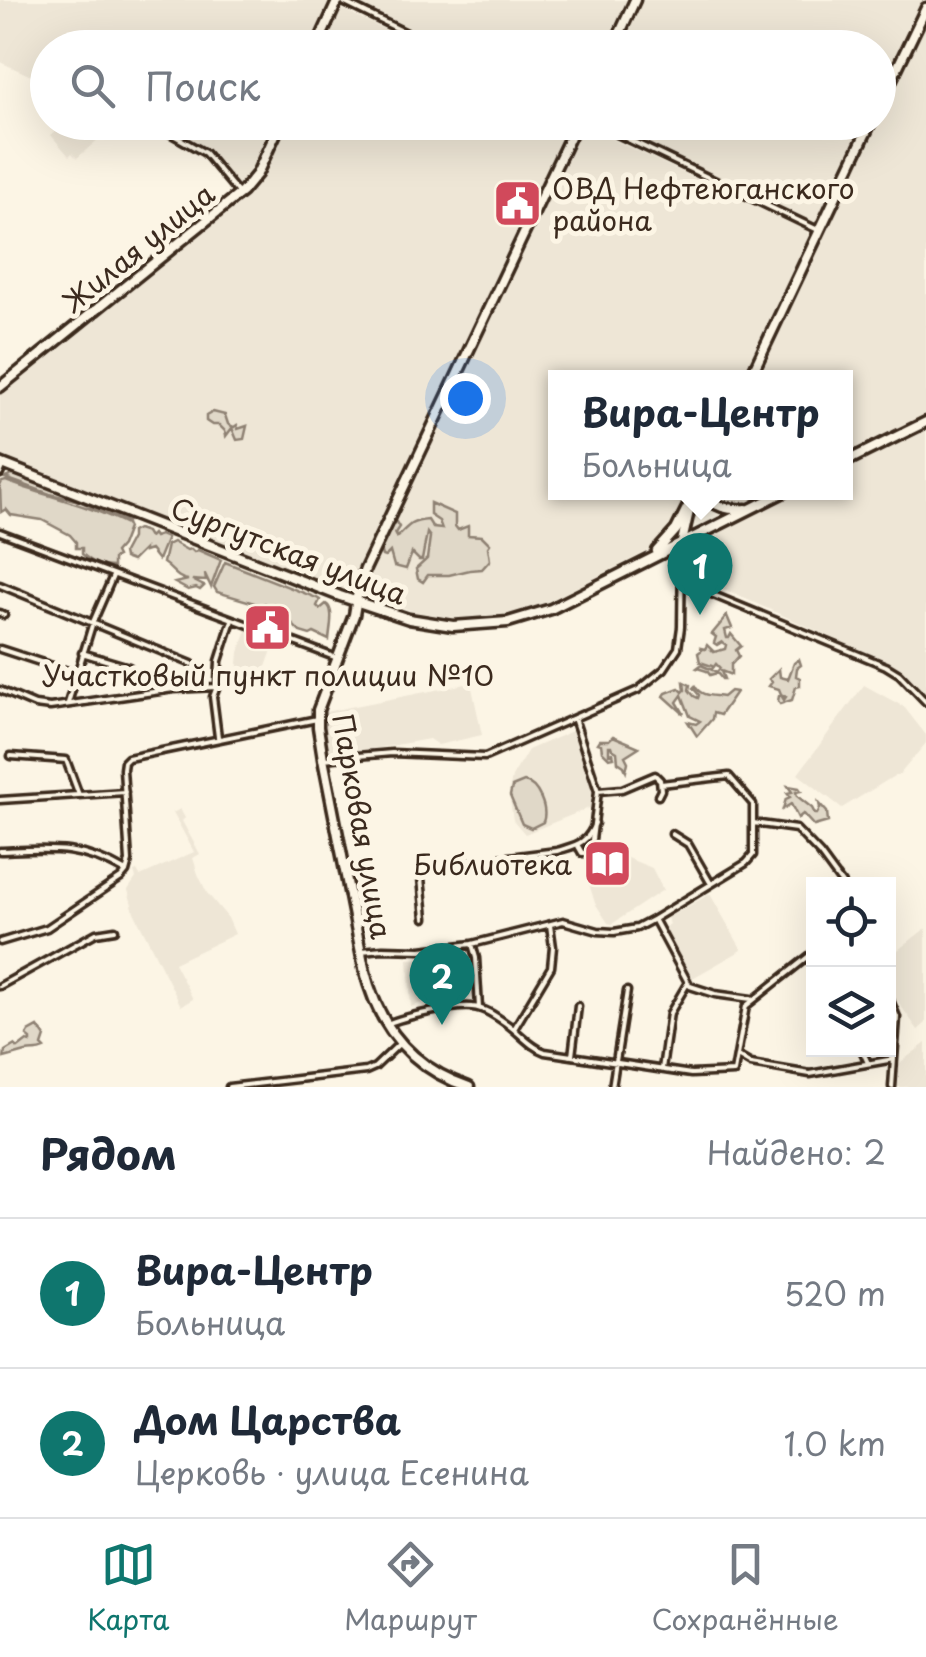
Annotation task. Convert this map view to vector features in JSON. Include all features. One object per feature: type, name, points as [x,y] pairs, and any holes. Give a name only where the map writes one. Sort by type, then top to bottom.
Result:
[{"type":"main road","points":[[324,30],[338,0]]},
{"type":"main road","points":[[621,30],[635,0]]},
{"type":"main road","points":[[896,70],[926,8]]},
{"type":"main road","name":"Жилая улица","points":[[0,387],[238,194],[252,181],[272,140]]},
{"type":"main road","name":"Парковая улица","points":[[468,1087],[425,1067],[400,1043],[370,991],[317,719],[354,615],[361,576],[568,140]]},
{"type":"main road","points":[[754,370],[862,140]]},
{"type":"main road","points":[[853,458],[926,422]]},
{"type":"main road","name":"Сургутская улица","points":[[1,468],[356,602],[430,624],[474,626],[508,622],[551,609],[768,500]]},
{"type":"main road","points":[[648,560],[676,530],[693,500]]},
{"type":"main road","points":[[682,542],[695,500]]},
{"type":"main road","points":[[709,500],[725,509],[750,509]]},
{"type":"street","points":[[338,0],[400,30]]},
{"type":"street","points":[[181,140],[204,153],[238,194]]},
{"type":"street","points":[[630,140],[820,230]]},
{"type":"street","points":[[0,532],[337,658]]},
{"type":"street","points":[[323,759],[392,753],[485,757],[638,690],[670,662],[680,642],[682,542]]},
{"type":"street","points":[[66,705],[93,622],[113,576]]},
{"type":"street","points":[[680,581],[886,666],[926,702]]},
{"type":"street","points":[[0,585],[192,664]]},
{"type":"street","points":[[218,738],[213,697],[232,620]]},
{"type":"street","points":[[0,649],[77,674]]},
{"type":"street","points":[[82,653],[129,668]]},
{"type":"street","points":[[0,690],[35,705],[66,705],[174,689],[217,687]]},
{"type":"street","points":[[574,718],[598,791],[590,850],[582,853],[578,846]]},
{"type":"street","points":[[0,942],[47,928],[126,872],[129,854],[123,766],[128,758],[317,719]]},
{"type":"street","points":[[11,756],[66,760],[79,795]]},
{"type":"street","points":[[598,791],[622,788],[655,775],[661,784],[658,796]]},
{"type":"street","points":[[361,951],[426,950],[472,944],[571,922],[598,931],[637,928],[752,858],[752,801],[730,776],[661,784]]},
{"type":"street","points":[[0,800],[125,792]]},
{"type":"street","points":[[753,822],[796,828],[837,877]]},
{"type":"street","points":[[425,918],[420,868],[556,852],[578,846],[595,824]]},
{"type":"street","points":[[672,834],[690,846],[711,885]]},
{"type":"street","points":[[0,851],[76,850],[126,872]]},
{"type":"street","points":[[654,919],[688,984],[704,992],[752,999]]},
{"type":"street","points":[[514,1030],[550,967],[550,925]]},
{"type":"street","points":[[0,986],[96,933],[115,930]]},
{"type":"street","points":[[472,944],[479,1008]]},
{"type":"street","points":[[744,1010],[752,999],[806,958]]},
{"type":"street","points":[[662,1069],[670,1013],[688,984]]},
{"type":"street","points":[[612,1087],[628,991]]},
{"type":"street","points":[[387,1024],[450,1008],[479,1008],[538,1050],[699,1074],[734,1072],[744,1010],[738,998]]},
{"type":"street","points":[[572,1056],[578,1006]]},
{"type":"street","points":[[229,1087],[366,1071],[400,1043]]},
{"type":"street","points":[[737,1056],[751,1064],[810,1074],[894,1059],[892,1087]]},
{"type":"street","points":[[865,1057],[868,1063]]},
{"type":"shaded area","points":[[0,0],[333,0],[319,30],[30,30],[30,75],[0,62]]},
{"type":"shaded area","points":[[352,0],[630,0],[615,30],[413,30]]},
{"type":"shaded area","points":[[641,0],[924,0],[896,60],[896,30],[627,30]]},
{"type":"shaded area","points":[[340,8],[385,30],[329,30]]},
{"type":"shaded area","points":[[926,19],[926,413],[853,450],[853,370],[759,370],[869,140],[896,140],[896,82]]},
{"type":"shaded area","points":[[55,140],[98,140],[77,158],[72,153],[69,156]]},
{"type":"shaded area","points":[[175,140],[268,140],[254,170],[239,189],[209,155]]},
{"type":"shaded area","points":[[277,140],[563,140],[351,583],[343,588],[0,456],[0,395],[254,186]]},
{"type":"shaded area","points":[[575,140],[614,140],[807,231],[810,239],[748,370],[548,370],[548,500],[687,500],[672,532],[660,545],[535,608],[510,616],[455,618],[415,612],[364,593],[366,575]]},
{"type":"shaded area","points":[[642,140],[858,140],[821,217],[812,221]]},
{"type":"shaded area","points":[[213,412],[225,415],[228,424],[237,425],[238,429],[247,426],[244,439],[237,440],[232,428],[226,436],[219,425],[206,421],[206,416]]},
{"type":"shaded area","points":[[926,425],[926,697],[903,672],[885,661],[719,587],[722,578],[699,567],[685,567],[695,544],[778,500],[853,500],[853,462]]},
{"type":"shaded area","points":[[14,474],[124,517],[128,522],[79,501],[5,478]]},
{"type":"shaded area","points":[[6,481],[126,524],[128,528],[115,553],[113,567],[90,560],[82,554],[82,548],[76,548],[70,535],[42,520],[11,515],[6,509],[1,512],[0,486]]},
{"type":"shaded area","points":[[715,500],[753,500],[741,506]]},
{"type":"shaded area","points":[[430,503],[455,514],[458,530],[468,526],[468,535],[482,536],[490,544],[490,560],[482,569],[428,575],[423,582],[418,579],[416,569],[427,559],[427,533],[422,560],[412,553],[406,569],[394,566],[390,552],[382,556],[379,545],[392,522],[399,527],[397,537],[421,521],[428,520],[433,528],[442,529],[430,515]]},
{"type":"shaded area","points":[[137,529],[149,537],[152,534],[167,538],[158,560],[144,549],[132,561],[124,558],[131,532]]},
{"type":"shaded area","points":[[173,542],[221,560],[211,587],[205,574],[206,581],[192,580],[204,586],[200,590],[188,590],[175,583],[188,580],[163,563],[167,545]]},
{"type":"shaded area","points":[[225,562],[317,598],[320,609],[329,606],[329,640],[300,632],[279,619],[286,617],[273,604],[268,607],[217,592],[214,587]]},
{"type":"shaded area","points":[[727,616],[732,628],[725,630],[727,638],[731,634],[741,646],[736,650],[739,656],[731,665],[731,675],[721,671],[722,679],[717,673],[710,675],[697,668],[701,665],[717,672],[720,668],[700,662],[698,653],[707,645],[714,652],[725,649],[722,642],[714,643],[716,637],[712,634]]},
{"type":"shaded area","points":[[248,628],[276,639],[263,675],[237,675],[239,652]]},
{"type":"shaded area","points":[[799,659],[801,665],[796,676],[800,686],[792,700],[780,704],[779,696],[784,700],[786,697],[769,686],[769,679],[779,669],[780,677],[788,679]]},
{"type":"shaded area","points":[[684,682],[698,698],[695,686],[711,696],[736,692],[720,715],[713,713],[697,736],[688,722],[700,721],[690,716],[682,695],[677,702],[684,714],[664,696],[679,688],[683,692]]},
{"type":"shaded area","points":[[471,683],[482,735],[438,745],[429,739],[329,757],[322,721],[325,712]]},
{"type":"shaded area","points":[[864,685],[904,707],[926,735],[926,743],[900,774],[842,808],[798,774]]},
{"type":"shaded area","points":[[572,731],[594,789],[594,806],[525,834],[513,820],[509,792],[512,777],[528,750]]},
{"type":"shaded area","points":[[613,736],[639,747],[625,756],[626,771],[611,746],[609,754],[614,757],[609,758],[598,743]]},
{"type":"shaded area","points":[[524,782],[537,792],[544,811],[543,822],[531,828],[522,824],[510,796],[512,787]]},
{"type":"shaded area","points":[[788,786],[799,788],[797,796],[815,814],[819,803],[827,812],[828,822],[814,826],[803,814],[798,818],[791,804],[783,809],[790,797],[787,793],[792,792]]},
{"type":"shaded area","points":[[180,809],[185,818],[182,821],[200,854],[193,858],[198,874],[235,934],[174,963],[193,999],[181,1006],[134,912],[128,890],[136,878],[134,872],[140,876],[194,852],[173,813]]},
{"type":"shaded area","points":[[607,850],[652,868],[663,890],[612,924],[595,903],[586,874],[590,862]]},
{"type":"shaded area","points":[[710,894],[742,950],[689,980],[664,928],[670,924],[667,918]]},
{"type":"shaded area","points":[[926,928],[926,1023],[918,1030],[896,999],[896,952]]},
{"type":"shaded area","points":[[425,958],[427,1001],[411,1007],[408,959]]},
{"type":"shaded area","points":[[38,1027],[45,1037],[45,1049],[4,1058],[5,1051],[15,1045],[18,1048],[31,1042],[27,1036]]},
{"type":"shaded area","points":[[926,1043],[926,1087],[896,1087],[897,1065]]},
{"type":"place","name":"ОВД Нефтеюганского района","points":[[517,203]]},
{"type":"place","name":"Вира-Центр","points":[[700,615]]},
{"type":"place","name":"Участковый пункт полиции №10","points":[[268,627]]},
{"type":"place","name":"Библиотека","points":[[607,863]]},
{"type":"place","name":"Дом Царства","points":[[442,1025]]}]
